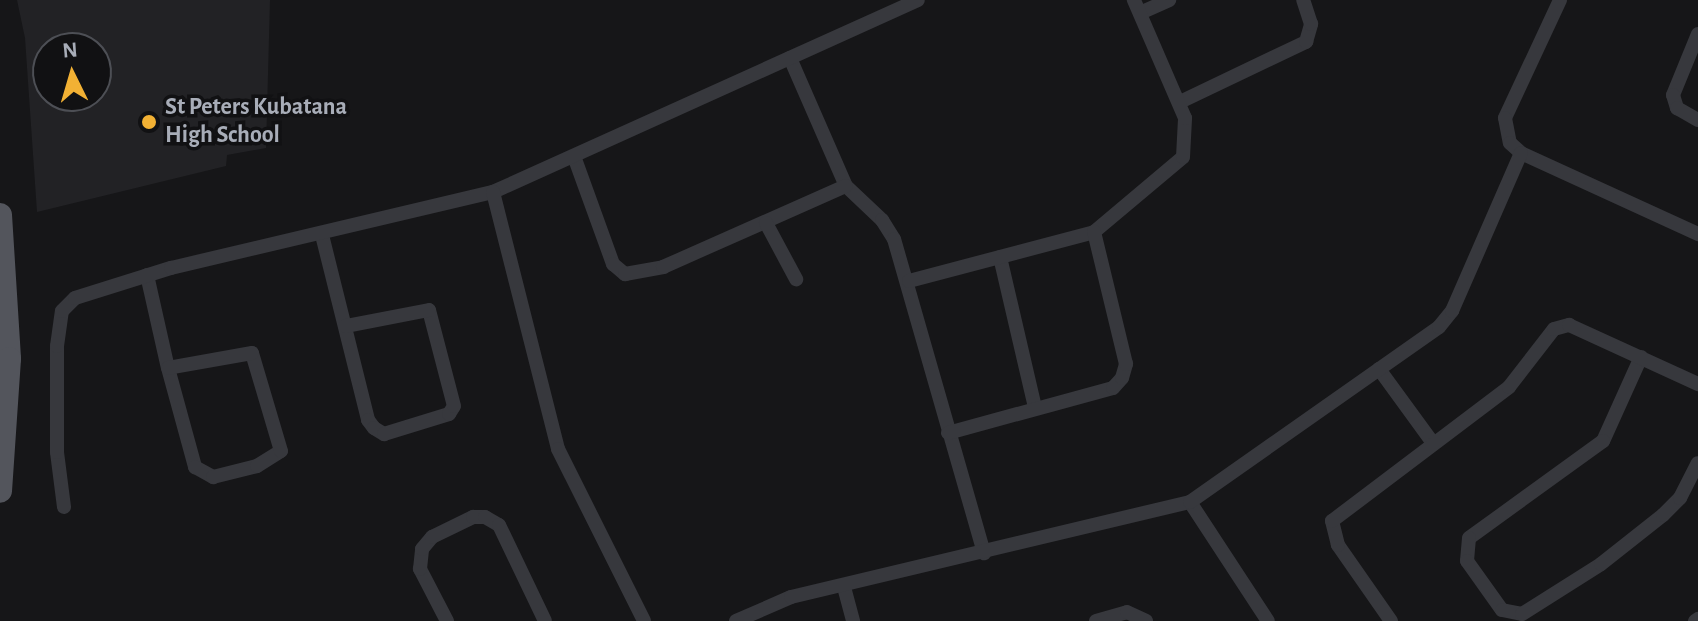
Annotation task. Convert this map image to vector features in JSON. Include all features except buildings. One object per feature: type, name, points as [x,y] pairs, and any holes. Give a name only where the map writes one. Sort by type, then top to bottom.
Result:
[{"type":"main road","points":[[0,215],[9,359],[0,491]]},
{"type":"street","points":[[64,507],[57,452],[62,311],[88,292],[493,192],[575,159],[918,0]]},
{"type":"street","points":[[909,281],[1094,232],[1183,157],[1187,137],[1180,102],[1137,7],[1169,0]]},
{"type":"street","points":[[1180,102],[1306,42],[1311,24],[1303,0]]},
{"type":"street","points":[[1554,2],[1505,118],[1507,136],[1521,153],[1698,234]]},
{"type":"street","points":[[1698,34],[1673,95],[1677,108],[1698,120]]},
{"type":"street","points":[[790,58],[846,186],[882,220],[909,281],[948,433],[984,553]]},
{"type":"street","points":[[736,621],[791,597],[844,587],[1190,502],[1439,327],[1452,311],[1521,153]]},
{"type":"street","points":[[575,159],[613,264],[625,274],[663,267],[846,186]]},
{"type":"street","points":[[493,192],[558,449],[644,621]]},
{"type":"street","points":[[766,223],[796,279]]},
{"type":"street","points":[[948,433],[1113,388],[1122,378],[1126,364],[1094,232]]},
{"type":"street","points":[[322,235],[346,326],[374,428],[384,434],[449,414],[454,406],[429,310],[346,326]]},
{"type":"street","points":[[1000,257],[1035,407]]},
{"type":"street","points":[[147,275],[168,368],[195,467],[213,477],[275,458],[281,440],[252,353],[168,368]]},
{"type":"street","points":[[1391,621],[1338,545],[1332,521],[1509,387],[1558,326],[1569,325],[1698,384]]},
{"type":"street","points":[[1641,357],[1603,441],[1469,538],[1467,561],[1502,610],[1522,614],[1601,564],[1663,515],[1680,498],[1698,463]]},
{"type":"street","points":[[1379,369],[1433,443]]},
{"type":"street","points":[[1190,502],[1268,621]]},
{"type":"street","points":[[447,621],[420,569],[422,549],[432,537],[473,517],[485,517],[499,525],[545,621]]},
{"type":"street","points":[[844,587],[853,621]]},
{"type":"street","points":[[1096,621],[1127,612],[1146,621]]},
{"type":"shaded area","name":"St Peters Kubatana High School","points":[[17,0],[270,0],[266,148],[227,155],[226,166],[37,212],[25,38]]},
{"type":"place","name":"St Peters Kubatana High School","points":[[149,122]]}]
